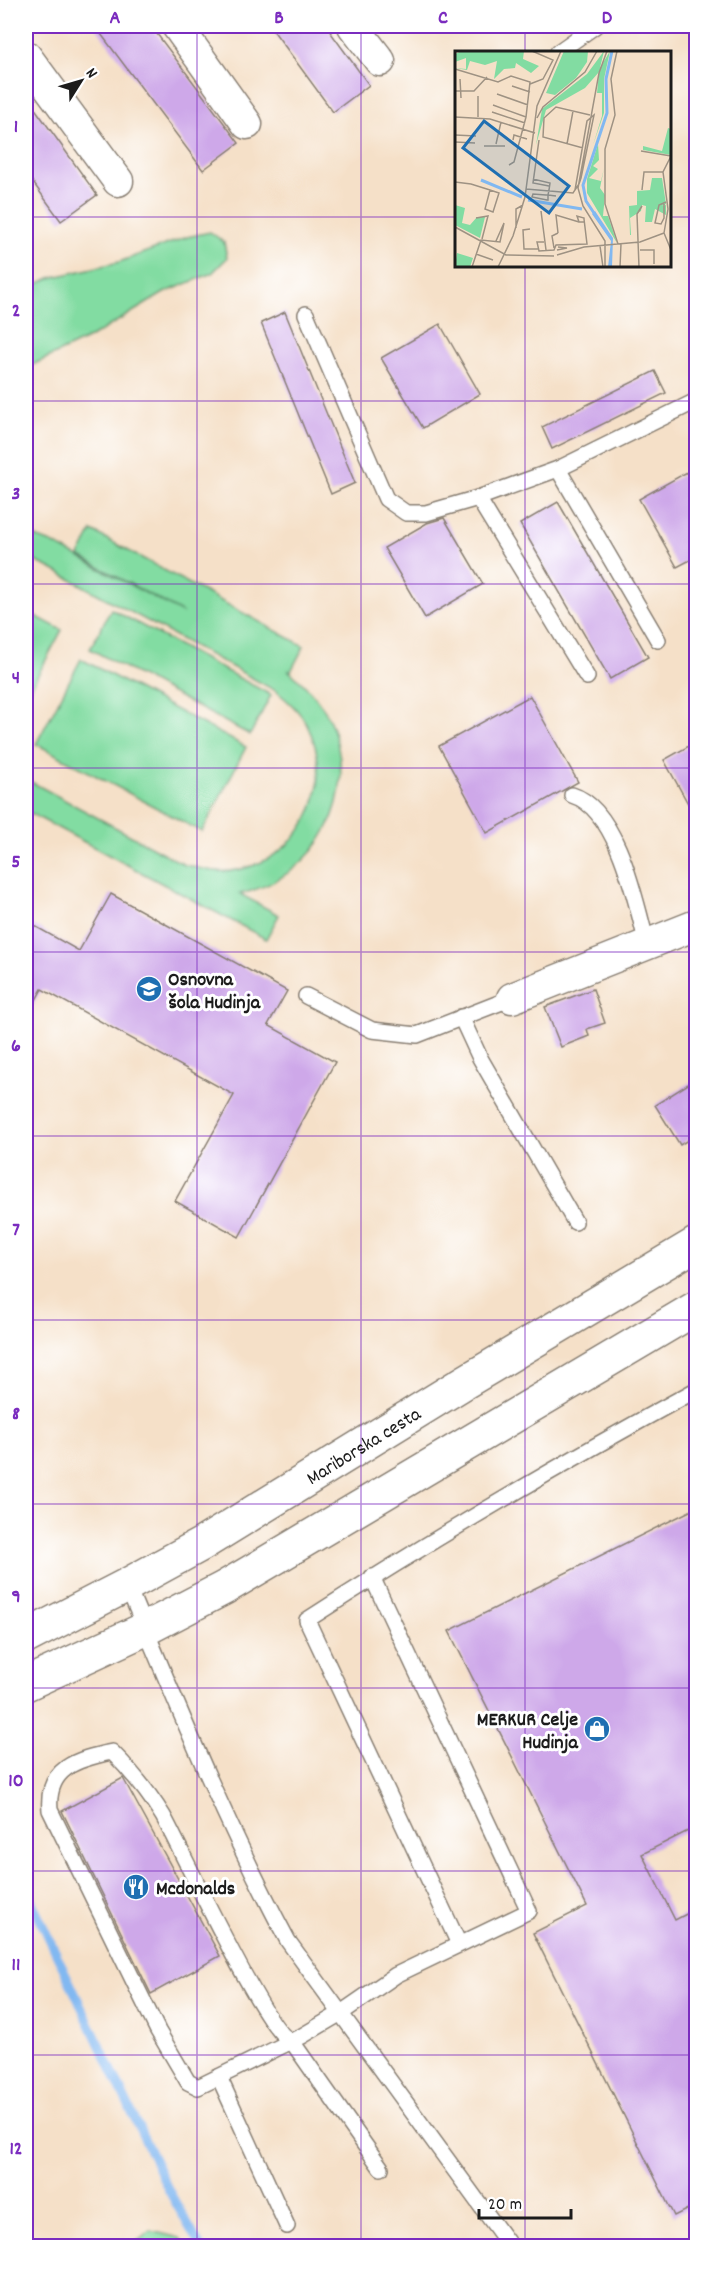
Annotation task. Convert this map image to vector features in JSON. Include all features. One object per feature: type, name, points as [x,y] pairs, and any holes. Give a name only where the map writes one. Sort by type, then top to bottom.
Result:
[{"type":"main road","name":"Mariborska cesta","points":[[26,1637],[127,1586],[202,1544],[465,1382],[696,1245]]},
{"type":"main road","points":[[26,1684],[145,1629],[224,1588],[696,1308]]},
{"type":"street","points":[[177,26],[248,124]]},
{"type":"street","points":[[354,26],[380,61]]},
{"type":"street","points":[[26,56],[118,181]]},
{"type":"street","points":[[512,998],[696,926]]},
{"type":"lane","points":[[559,51],[595,26]]},
{"type":"lane","points":[[306,314],[386,499],[406,513],[426,513],[478,498],[558,469],[696,401]]},
{"type":"lane","points":[[558,469],[658,640]]},
{"type":"lane","points":[[478,498],[587,677]]},
{"type":"lane","points":[[572,795],[583,798],[595,810],[626,865],[647,944]]},
{"type":"lane","points":[[306,996],[372,1030],[417,1035],[512,998]]},
{"type":"lane","points":[[461,1017],[480,1058],[575,1222]]},
{"type":"lane","points":[[459,1944],[307,1620],[372,1577],[510,1494],[696,1390]]},
{"type":"lane","points":[[372,1577],[529,1911],[396,1975],[341,2013],[291,2040],[219,2077],[205,2085],[198,2087],[188,2082],[158,2031],[50,1810],[49,1793],[60,1772],[76,1761],[112,1752],[129,1769],[162,1815],[256,1996],[279,2032],[287,2040],[291,2040],[381,2168]]},
{"type":"lane","points":[[127,1586],[259,1887],[288,1941],[510,2247]]},
{"type":"lane","points":[[219,2077],[287,2226]]},
{"type":"green space","points":[[210,232],[224,242],[227,258],[212,273],[164,293],[91,337],[26,368],[26,289],[50,278],[119,262],[187,237]]},
{"type":"green space","points":[[92,531],[304,646],[291,671],[288,670],[317,699],[329,719],[338,748],[341,776],[337,803],[327,828],[312,851],[292,870],[268,884],[240,894],[279,915],[266,939],[26,811],[26,779],[185,865],[208,870],[231,871],[256,864],[277,853],[295,837],[308,818],[316,796],[319,773],[316,749],[307,725],[289,702],[276,691],[26,557],[26,533],[54,544],[183,613],[79,556]]},
{"type":"green space","points":[[111,609],[271,695],[250,735],[90,649]]},
{"type":"green space","points":[[26,611],[62,630],[26,697]]},
{"type":"green space","points":[[81,659],[246,747],[202,832],[36,744]]},
{"type":"green space","points":[[151,2231],[180,2238],[185,2246],[133,2246]]},
{"type":"building","points":[[95,26],[151,26],[239,143],[203,170]]},
{"type":"building","points":[[270,26],[326,26],[369,85],[333,112]]},
{"type":"building","points":[[26,96],[97,195],[61,221],[26,173]]},
{"type":"building","points":[[285,312],[355,483],[331,494],[261,323]]},
{"type":"building","points":[[440,324],[480,394],[423,428],[381,358]]},
{"type":"building","points":[[655,371],[666,393],[552,449],[542,427]]},
{"type":"building","points":[[696,467],[696,557],[677,567],[639,499]]},
{"type":"building","points":[[558,502],[648,657],[610,679],[520,524]]},
{"type":"building","points":[[444,518],[483,584],[425,618],[384,548],[427,523]]},
{"type":"building","points":[[530,696],[578,782],[487,833],[439,746]]},
{"type":"building","points":[[696,742],[696,818],[664,760]]},
{"type":"building","points":[[111,894],[287,991],[268,1025],[335,1062],[239,1237],[175,1201],[234,1095],[42,989],[26,1018],[26,921],[79,951]]},
{"type":"building","points":[[593,989],[605,1023],[587,1029],[589,1036],[561,1047],[545,1007]]},
{"type":"building","points":[[696,1079],[696,1135],[680,1145],[655,1105]]},
{"type":"building","name":"MERKUR Celje Hudinja","points":[[696,1508],[696,1827],[642,1854],[675,1920],[696,1909],[696,2205],[674,2216],[533,1933],[587,1906],[449,1631]]},
{"type":"building","name":"Mcdonalds","points":[[123,1778],[220,1956],[151,1994],[62,1811]]},
{"type":"waterway","points":[[26,1890],[169,2191],[200,2246]]},
{"type":"place","name":"Osnovna šola Hudinja","points":[[149,989]]},
{"type":"place","name":"MERKUR Celje Hudinja","points":[[597,1729]]},
{"type":"place","name":"Mcdonalds","points":[[136,1887]]}]
